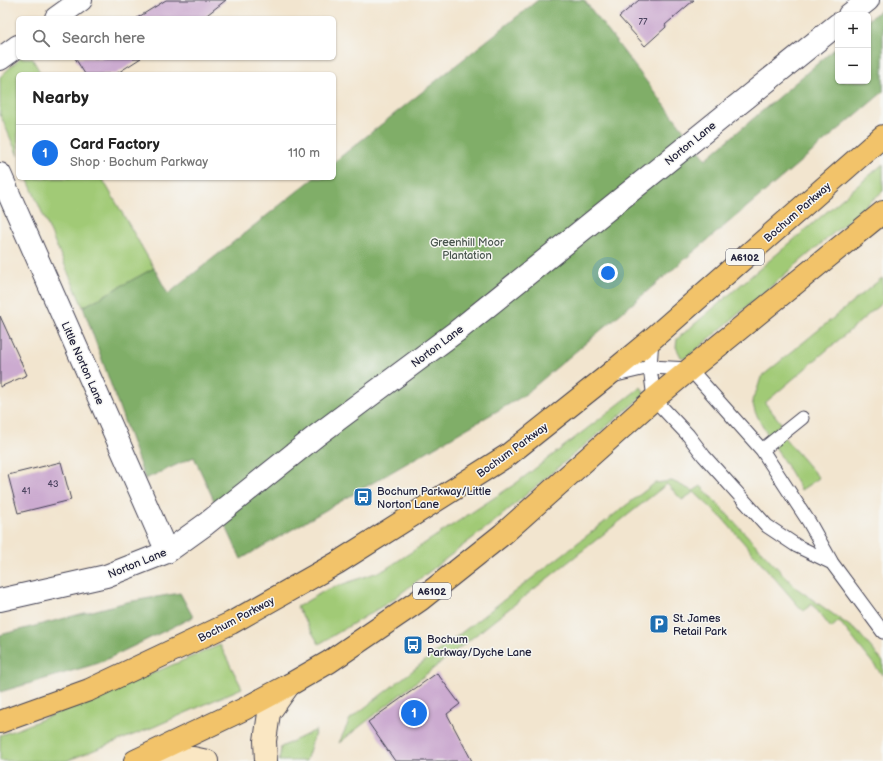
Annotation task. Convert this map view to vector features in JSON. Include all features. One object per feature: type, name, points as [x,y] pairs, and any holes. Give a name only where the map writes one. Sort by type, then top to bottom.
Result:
[{"type":"highway","name":"Bochum Parkway","points":[[0,722],[88,690],[211,633],[337,563],[508,455],[652,339],[883,136]]},
{"type":"highway","name":"A6102","points":[[136,760],[244,709],[289,685],[329,662],[420,600],[503,534],[654,399],[883,212]]},
{"type":"street","points":[[59,16],[81,0]]},
{"type":"street","points":[[853,12],[868,0]]},
{"type":"street","name":"Norton Lane","points":[[0,600],[106,576],[168,552],[206,524],[316,436],[457,331],[835,26]]},
{"type":"street","points":[[0,59],[16,47]]},
{"type":"street","name":"Little Norton Lane","points":[[0,174],[168,552]]},
{"type":"street","points":[[266,761],[265,741],[269,713],[289,685]]},
{"type":"street","points":[[136,760],[193,758],[207,761]]},
{"type":"lane","points":[[652,339],[650,367],[654,399],[688,435],[704,456],[767,526],[797,546],[832,563]]},
{"type":"lane","points":[[606,377],[650,367],[690,369],[762,450],[809,522],[832,563],[883,632]]},
{"type":"lane","points":[[762,450],[802,418]]},
{"type":"green space","name":"Greenhill Moor Plantation","points":[[538,0],[584,0],[706,159],[835,49],[835,84],[871,84],[871,18],[883,8],[883,92],[523,396],[241,559],[194,457],[145,479],[83,307],[154,268],[168,294],[311,180],[336,180],[336,160]]},
{"type":"green space","points":[[18,60],[33,60],[40,72],[16,72],[16,151],[0,114],[0,77]]},
{"type":"green space","points":[[883,164],[883,191],[690,355],[685,358],[681,357],[676,347],[677,339]]},
{"type":"green space","points":[[28,180],[103,180],[154,268],[83,307]]},
{"type":"green space","points":[[882,278],[883,302],[765,403],[781,423],[776,428],[819,478],[801,490],[755,412],[752,400],[761,377]]},
{"type":"green space","points":[[641,387],[645,394],[495,521],[391,601],[319,644],[297,607],[326,590],[384,570],[515,484]]},
{"type":"green space","points":[[672,481],[693,491],[701,486],[795,587],[858,632],[883,662],[883,676],[839,621],[831,628],[812,604],[803,611],[723,519],[694,492],[682,500],[667,484],[339,743],[350,719],[655,483]]},
{"type":"green space","points":[[180,593],[193,617],[99,663],[0,692],[0,635],[127,602]]},
{"type":"green space","points":[[220,645],[242,688],[149,729],[66,761],[0,761],[0,735],[21,728]]},
{"type":"green space","points":[[316,730],[306,761],[279,761],[281,747]]},
{"type":"building","points":[[166,0],[226,0],[206,16],[140,16]]},
{"type":"building","points":[[639,0],[694,0],[665,25],[666,27],[645,46],[619,17]]},
{"type":"building","points":[[76,60],[138,60],[119,72],[84,72]]},
{"type":"building","points":[[0,316],[27,375],[0,387]]},
{"type":"building","points":[[61,462],[71,500],[18,513],[8,475]]},
{"type":"building","points":[[437,673],[460,704],[447,714],[472,761],[395,761],[368,722]]},
{"type":"place","name":"Bochum Parkway/Little Norton Lane","points":[[363,497]]},
{"type":"place","name":"St. James Retail Park","points":[[659,624]]},
{"type":"place","name":"Bochum Parkway/Dyche Lane","points":[[413,645]]},
{"type":"place","name":"Card Factory","points":[[414,713]]}]
